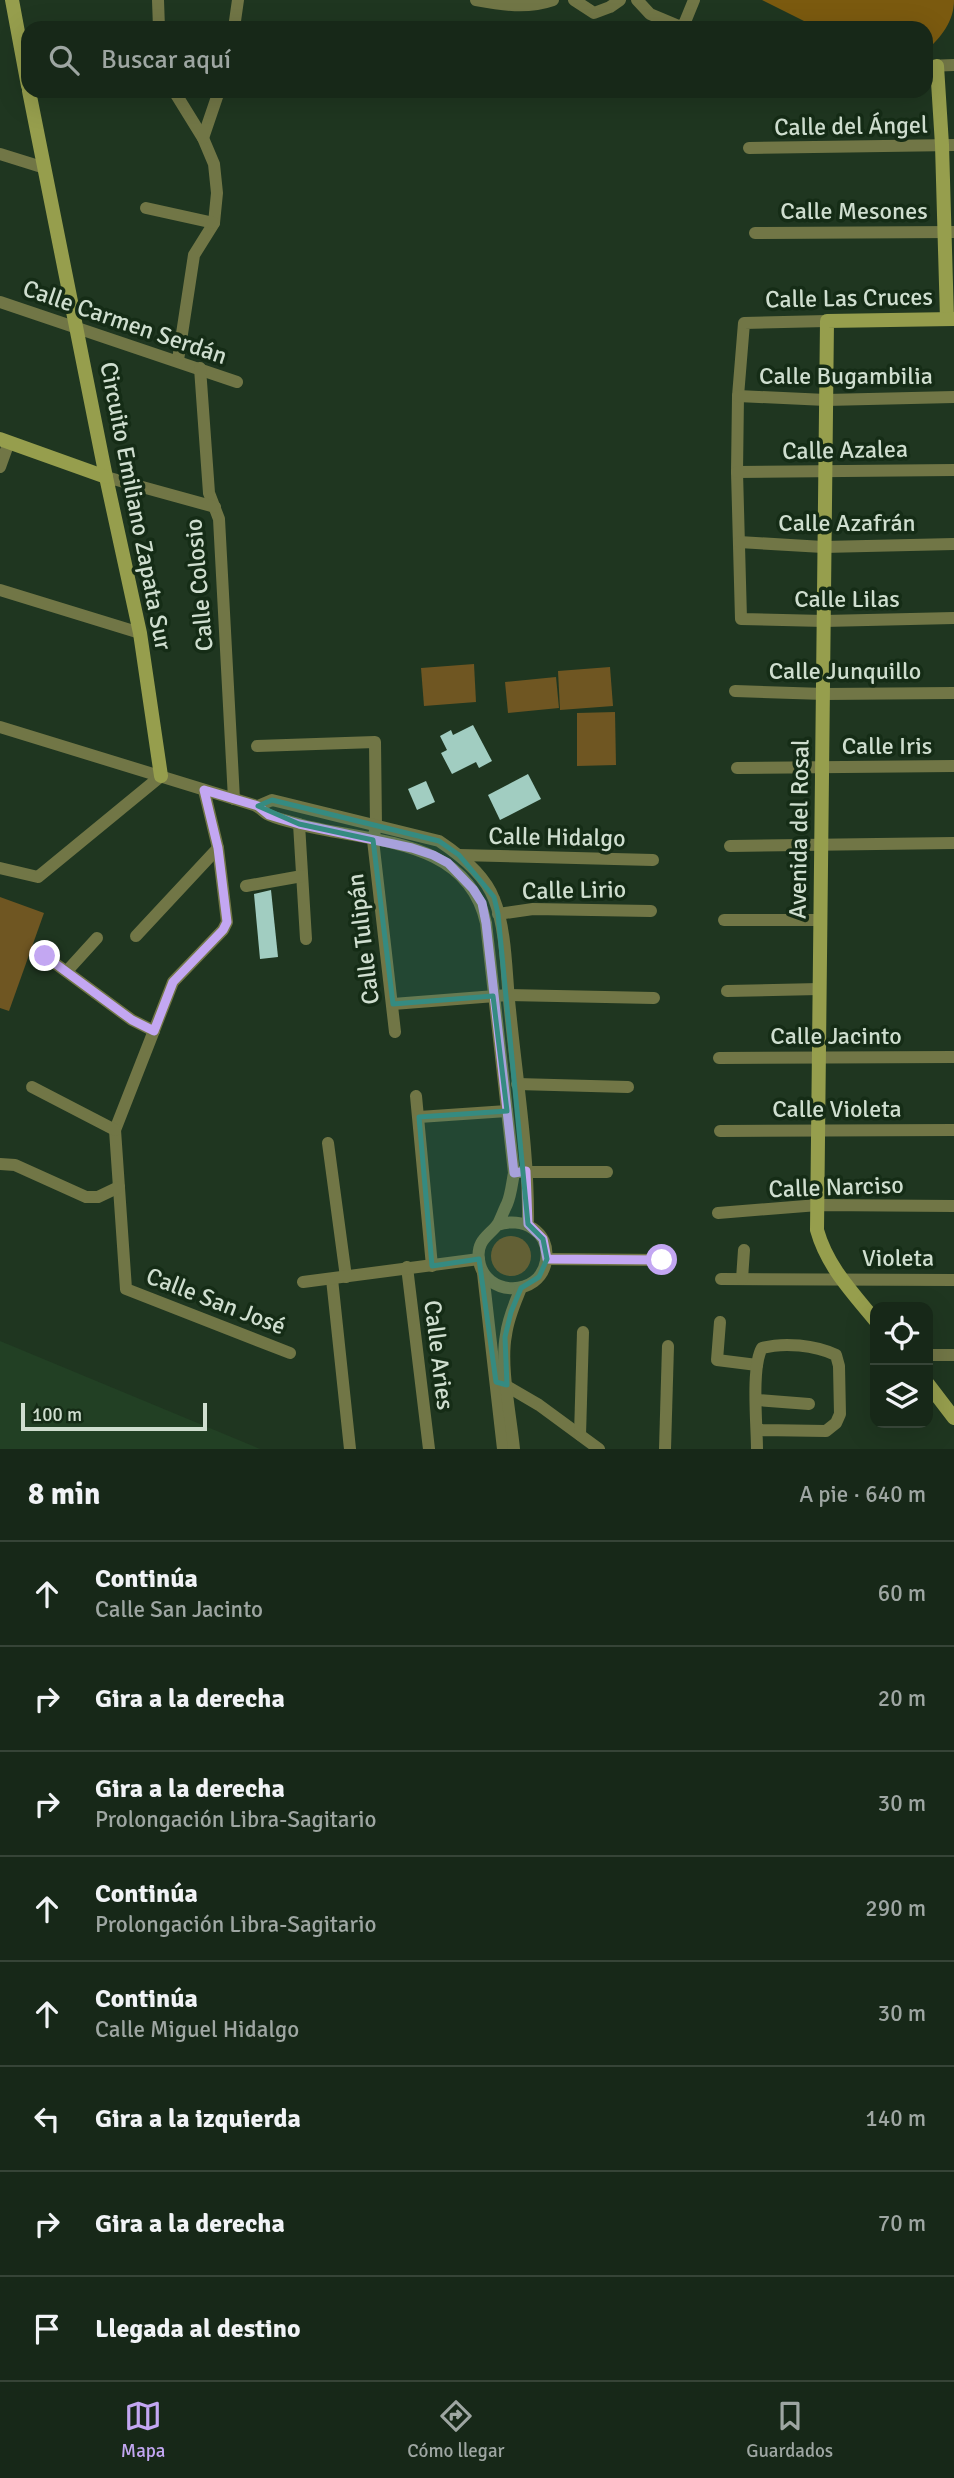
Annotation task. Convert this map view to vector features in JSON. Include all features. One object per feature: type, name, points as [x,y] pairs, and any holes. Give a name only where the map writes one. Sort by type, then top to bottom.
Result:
[{"type":"street","points":[[158,0],[159,21]]},
{"type":"street","points":[[235,21],[237,0]]},
{"type":"street","points":[[476,0],[508,6],[553,0]]},
{"type":"street","points":[[574,0],[594,13],[620,0]]},
{"type":"street","points":[[636,0],[650,14],[667,21]]},
{"type":"street","points":[[685,21],[694,0]]},
{"type":"street","points":[[8,4],[21,57]]},
{"type":"street","points":[[933,66],[954,65]]},
{"type":"street","points":[[933,71],[948,145],[950,318]]},
{"type":"street","name":"Circuito Emiliano Zapata Sur","points":[[30,98],[106,477],[141,633],[161,776]]},
{"type":"street","points":[[178,98],[203,138],[214,164],[217,193],[214,223],[194,255],[178,360]]},
{"type":"street","points":[[203,138],[217,98]]},
{"type":"street","name":"Calle del Ángel","points":[[748,148],[948,145]]},
{"type":"street","points":[[0,154],[45,168]]},
{"type":"street","points":[[146,208],[214,223]]},
{"type":"street","name":"Calle Mesones","points":[[755,233],[949,232]]},
{"type":"street","name":"Calle Carmen Serdán","points":[[0,302],[237,382]]},
{"type":"street","name":"Calle Las Cruces","points":[[738,396],[744,323],[950,318]]},
{"type":"street","name":"Avenida del Rosal","points":[[827,321],[817,1230],[822,1250],[841,1279],[870,1314]]},
{"type":"street","name":"Calle Colosio","points":[[200,368],[209,492],[219,519],[234,799]]},
{"type":"street","points":[[738,396],[739,542]]},
{"type":"street","name":"Calle Bugambilia","points":[[738,396],[826,400],[954,397]]},
{"type":"street","points":[[0,467],[4,440],[106,477],[215,508]]},
{"type":"street","name":"Calle Azalea","points":[[737,471],[954,470]]},
{"type":"street","name":"Calle Azafrán","points":[[739,542],[823,547],[954,544]]},
{"type":"street","name":"Calle Lilas","points":[[739,542],[741,619],[824,621],[954,618]]},
{"type":"street","points":[[0,590],[141,633]]},
{"type":"street","name":"Calle Junquillo","points":[[735,691],[824,694],[954,693]]},
{"type":"street","points":[[0,727],[258,806],[269,815],[299,824],[433,855],[448,863],[473,889],[482,903],[486,923],[507,1111],[528,1224],[543,1239],[547,1259],[538,1277],[521,1288],[506,1289],[492,1282],[481,1266]]},
{"type":"street","name":"Calle Tulipán","points":[[257,746],[375,742],[376,825],[373,841],[395,1032]]},
{"type":"street","name":"Calle Iris","points":[[737,768],[954,766]]},
{"type":"street","points":[[0,868],[37,877],[161,776]]},
{"type":"street","points":[[0,1164],[15,1165],[86,1197],[98,1197],[119,1187],[115,1130],[173,982],[223,930],[227,922],[218,848],[204,790]]},
{"type":"street","points":[[258,806],[272,800],[439,841],[459,855],[494,897],[517,1084],[520,1172],[497,1225]]},
{"type":"street","points":[[299,824],[306,939]]},
{"type":"street","points":[[730,846],[954,843]]},
{"type":"street","points":[[136,936],[218,848]]},
{"type":"street","name":"Calle Hidalgo","points":[[459,855],[653,860]]},
{"type":"street","points":[[246,886],[302,876]]},
{"type":"street","name":"Calle Lirio","points":[[498,914],[533,909],[651,911]]},
{"type":"street","points":[[724,920],[820,920]]},
{"type":"street","points":[[67,971],[97,938]]},
{"type":"street","points":[[45,956],[132,1020],[154,1031]]},
{"type":"street","points":[[727,991],[819,989]]},
{"type":"street","points":[[393,1004],[508,995],[654,999]]},
{"type":"street","name":"Calle Jacinto","points":[[719,1058],[954,1056]]},
{"type":"street","points":[[517,1084],[628,1087]]},
{"type":"street","points":[[32,1087],[115,1130]]},
{"type":"street","points":[[416,1096],[432,1266]]},
{"type":"street","points":[[419,1117],[507,1111]]},
{"type":"street","name":"Calle Violeta","points":[[720,1131],[954,1130]]},
{"type":"street","points":[[328,1143],[346,1277]]},
{"type":"street","points":[[520,1172],[607,1172]]},
{"type":"street","name":"Calle San José","points":[[119,1187],[126,1289],[290,1353]]},
{"type":"street","name":"Calle Narciso","points":[[718,1213],[818,1205],[954,1206]]},
{"type":"street","points":[[513,1449],[481,1266],[480,1246],[486,1234],[497,1225],[507,1222],[528,1224]]},
{"type":"street","points":[[742,1279],[744,1251]]},
{"type":"street","points":[[547,1259],[662,1260]]},
{"type":"street","name":"Calle Aries","points":[[303,1282],[407,1267],[481,1266]]},
{"type":"street","name":"Calle Aries","points":[[407,1267],[429,1449]]},
{"type":"street","points":[[332,1279],[350,1449]]},
{"type":"street","name":"Violeta","points":[[721,1279],[954,1280]]},
{"type":"street","points":[[503,1449],[502,1383],[505,1337],[521,1288]]},
{"type":"street","points":[[720,1322],[717,1360],[757,1364]]},
{"type":"street","points":[[580,1435],[583,1332]]},
{"type":"street","points":[[665,1449],[668,1346]]},
{"type":"street","points":[[757,1430],[826,1431],[836,1423],[840,1414],[839,1366],[835,1354],[821,1348],[762,1348],[757,1357],[757,1364],[757,1400],[757,1430],[757,1449]]},
{"type":"street","points":[[933,1355],[954,1355]]},
{"type":"street","points":[[502,1383],[599,1449]]},
{"type":"street","points":[[933,1391],[954,1418]]},
{"type":"street","points":[[757,1400],[809,1404]]},
{"type":"highlighted area","points":[[272,800],[439,841],[459,855],[494,897],[498,914],[528,1224],[543,1239],[547,1259],[539,1277],[521,1288],[511,1312],[505,1337],[507,1385],[496,1382],[479,1259],[432,1266],[419,1117],[507,1111],[493,996],[393,1004],[373,840],[299,824],[258,806]]},
{"type":"shaded area","points":[[762,0],[954,0],[952,15],[946,28],[933,44],[933,21],[804,21]]},
{"type":"shaded area","points":[[474,664],[476,702],[424,706],[421,668]]},
{"type":"shaded area","points":[[610,667],[613,706],[560,710],[558,671]]},
{"type":"shaded area","points":[[556,677],[559,708],[508,713],[505,682]]},
{"type":"shaded area","points":[[615,712],[616,765],[577,766],[577,713]]},
{"type":"shaded area","points":[[0,897],[44,913],[9,1011],[0,1008]]},
{"type":"shaded area","points":[[511,1236],[519,1237],[525,1242],[530,1248],[530,1264],[525,1270],[519,1275],[511,1276],[503,1275],[497,1270],[492,1264],[491,1256],[492,1248],[497,1242],[503,1237]]},
{"type":"shaded area","points":[[0,1341],[260,1449],[0,1449]]},
{"type":"building","points":[[473,725],[492,761],[479,768],[476,762],[452,774],[441,753],[447,750],[440,736],[451,730],[453,735]]},
{"type":"building","points":[[528,774],[541,799],[500,820],[488,795]]},
{"type":"building","points":[[426,781],[435,802],[417,810],[408,789]]},
{"type":"building","points":[[271,890],[278,957],[260,959],[254,894]]},
{"type":"route","points":[[45,956],[132,1020],[154,1031],[173,982],[223,930],[227,922],[218,848],[204,790],[258,806],[269,815],[299,824],[433,855],[448,863],[473,889],[482,903],[514,1173],[526,1171],[528,1224],[543,1239],[547,1259],[662,1260]]}]
